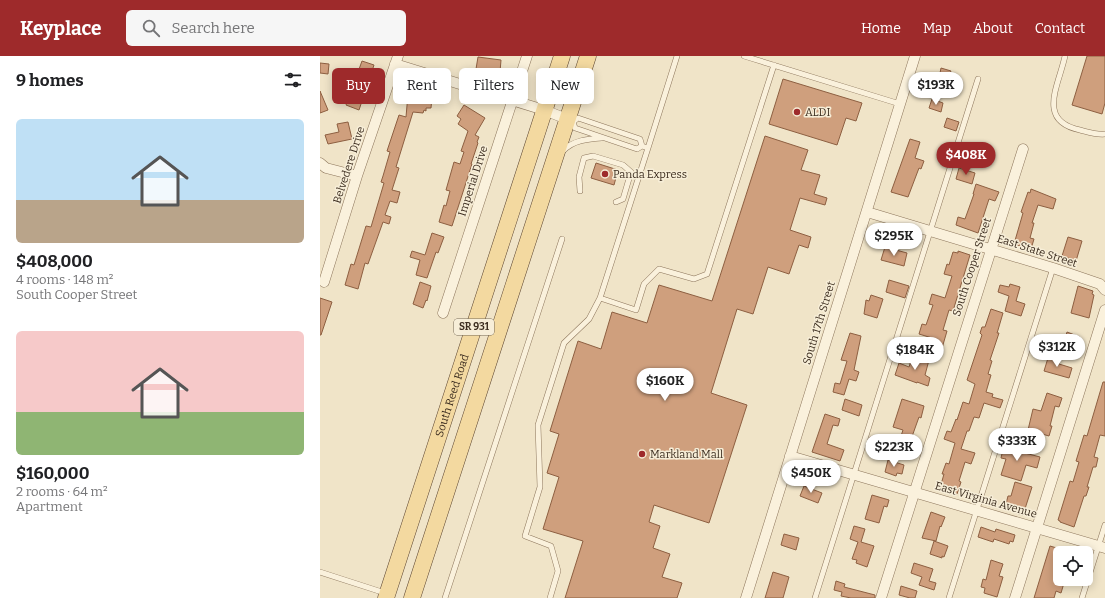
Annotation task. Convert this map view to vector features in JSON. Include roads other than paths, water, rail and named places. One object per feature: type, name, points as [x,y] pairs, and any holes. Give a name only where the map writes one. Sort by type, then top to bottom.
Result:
[{"type":"main road","name":"South Reed Road","points":[[387,596],[562,56]]},
{"type":"main road","name":"SR 931","points":[[412,598],[551,168],[570,120],[588,56]]},
{"type":"street","name":"Imperial Drive","points":[[522,68],[526,56]]},
{"type":"street","name":"South 17th Street","points":[[746,598],[915,56]]},
{"type":"street","points":[[396,60],[459,82]]},
{"type":"street","name":"Belvedere Drive","points":[[324,282],[357,176],[396,60]]},
{"type":"street","name":"Imperial Drive","points":[[443,313],[511,104]]},
{"type":"street","points":[[525,104],[570,120]]},
{"type":"street","name":"South Cooper Street","points":[[881,598],[990,249],[1023,149]]},
{"type":"street","points":[[320,163],[326,168],[357,176]]},
{"type":"street","name":"East State Street","points":[[867,212],[1053,268],[1100,284],[1105,290]]},
{"type":"street","points":[[1015,598],[1105,310]]},
{"type":"street","name":"East Virginia Avenue","points":[[790,456],[1102,547]]},
{"type":"lane","points":[[550,598],[558,571],[552,546],[525,536],[540,487],[538,425],[564,343],[589,319],[600,298],[645,147],[677,56]]},
{"type":"lane","points":[[744,56],[900,104]]},
{"type":"lane","points":[[1065,56],[1053,104],[1055,114],[1064,125],[1071,128],[1105,134]]},
{"type":"lane","points":[[600,298],[636,310],[644,284],[659,269],[694,279],[707,274],[774,65]]},
{"type":"lane","points":[[815,598],[978,79]]},
{"type":"lane","points":[[578,118],[640,139],[645,147],[637,149],[575,128],[570,120],[578,118]]},
{"type":"lane","points":[[551,168],[570,145],[581,140],[604,138]]},
{"type":"lane","points":[[580,192],[579,177],[584,158],[593,156],[623,165],[631,172],[623,199],[616,202]]},
{"type":"lane","points":[[445,598],[562,239]]},
{"type":"lane","points":[[949,598],[1053,268]]},
{"type":"lane","points":[[1082,598],[1102,547],[1105,525]]},
{"type":"lane","points":[[320,572],[387,596]]},
{"type":"place","name":"ALDI","points":[[797,112]]},
{"type":"place","name":"Panda Express","points":[[605,174]]},
{"type":"place","name":"Markland Mall","points":[[642,454]]}]
